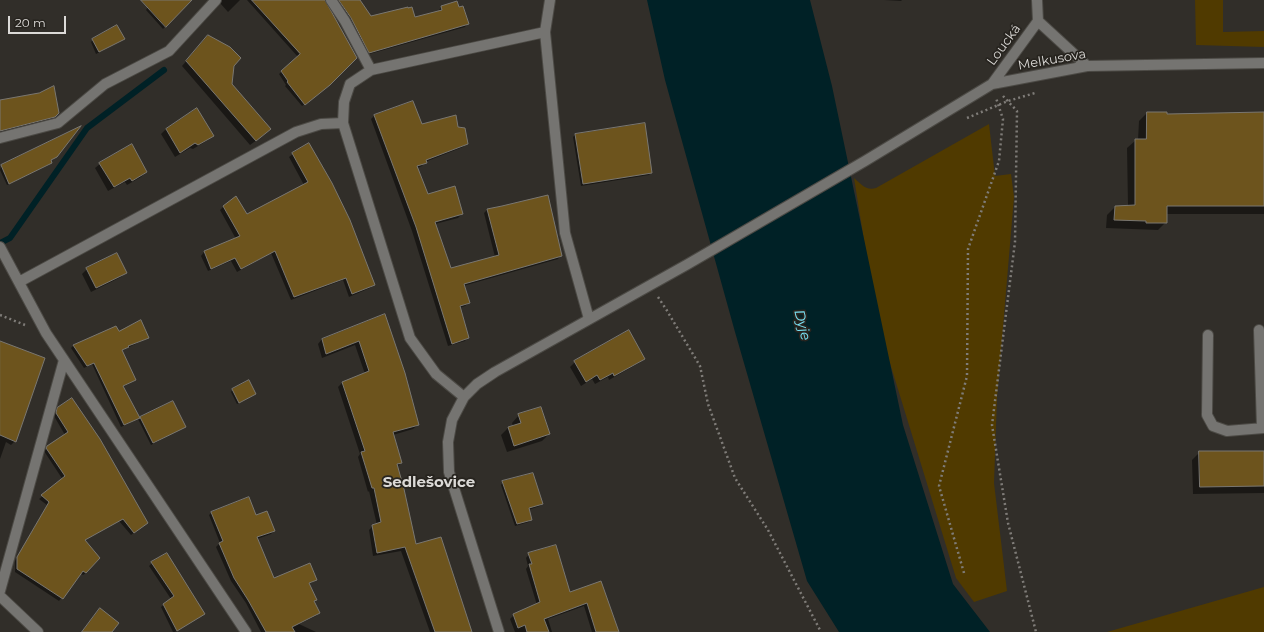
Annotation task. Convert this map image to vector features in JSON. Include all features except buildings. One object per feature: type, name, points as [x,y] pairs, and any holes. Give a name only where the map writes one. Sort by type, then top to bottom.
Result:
[{"type":"street","points":[[0,138],[58,123],[105,84],[169,51],[216,0]]},
{"type":"street","points":[[331,0],[345,21],[371,70]]},
{"type":"street","points":[[550,0],[545,32],[565,233],[589,319]]},
{"type":"street","name":"Loucká","points":[[992,84],[1038,21],[1037,0]]},
{"type":"street","name":"Loucká","points":[[1038,21],[1087,66]]},
{"type":"street","points":[[464,397],[436,374],[410,338],[343,123],[344,102],[350,84],[371,70],[545,32]]},
{"type":"street","name":"Melkusova","points":[[499,632],[449,472],[448,442],[452,420],[464,397],[477,384],[495,372],[688,264],[865,161],[992,84],[1087,66],[1264,63]]},
{"type":"street","points":[[19,282],[296,132],[321,124],[343,123]]},
{"type":"street","points":[[1,249],[46,333],[246,632]]},
{"type":"street","points":[[1208,335],[1207,415],[1213,426],[1226,430],[1263,428],[1259,330]]},
{"type":"street","points":[[0,591],[64,360]]},
{"type":"street","points":[[0,596],[38,632]]},
{"type":"path","points":[[992,84],[1017,111],[1015,242],[992,425],[1008,523],[1036,632]]},
{"type":"path","points":[[964,573],[939,486],[967,376],[968,249],[999,162],[1003,120],[992,84]]},
{"type":"path","points":[[966,119],[1008,101],[1040,91]]},
{"type":"path","points":[[649,285],[666,309],[700,366],[708,404],[735,478],[768,530],[821,632]]},
{"type":"shaded area","points":[[1195,0],[1223,0],[1223,32],[1264,31],[1264,47],[1196,45]]},
{"type":"shaded area","points":[[989,124],[995,176],[1011,174],[1014,197],[997,398],[994,483],[1007,591],[974,602],[956,578],[877,321],[854,178],[866,188],[876,188]]},
{"type":"shaded area","points":[[1264,587],[1264,632],[1107,632]]},
{"type":"water","name":"Dyje","points":[[647,0],[810,0],[832,86],[903,425],[953,584],[990,632],[839,632],[807,581],[735,332],[665,80]]},
{"type":"waterway","points":[[0,243],[10,238],[87,128],[164,70]]},
{"type":"district","name":"Sedlešovice","points":[[429,483]]}]
